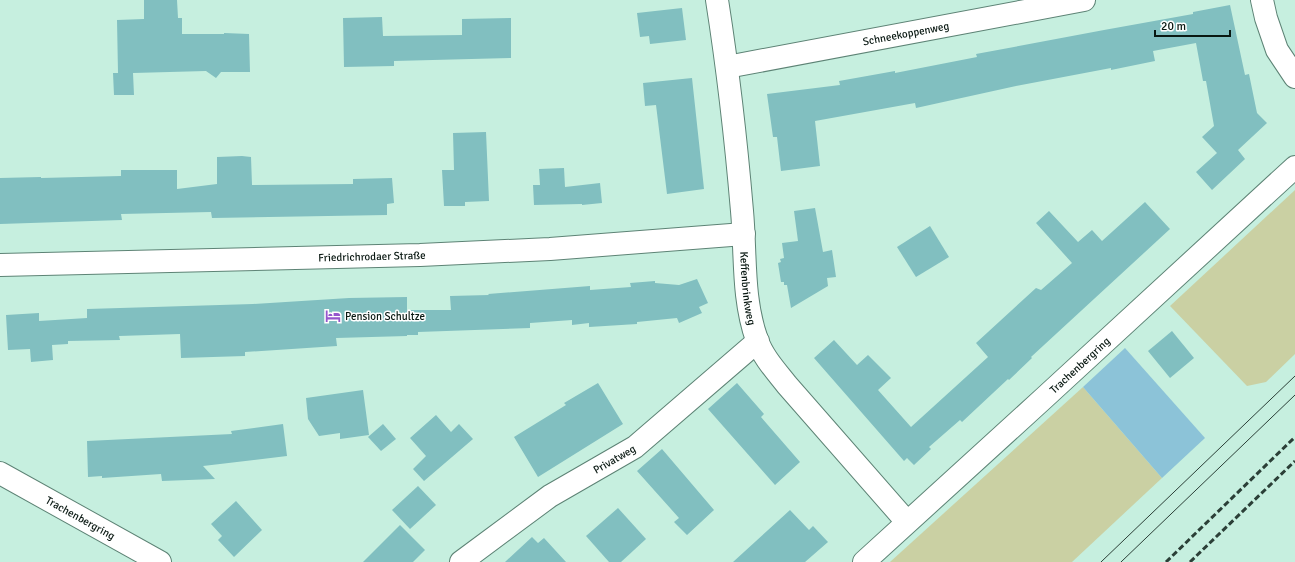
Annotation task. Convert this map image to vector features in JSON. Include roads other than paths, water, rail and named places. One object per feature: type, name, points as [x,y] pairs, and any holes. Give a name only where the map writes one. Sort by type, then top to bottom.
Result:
[{"type":"street","name":"Keffenbrinkweg","points":[[717,0],[727,67],[744,234],[745,285],[751,321],[758,341],[769,363],[782,380],[907,522]]},
{"type":"street","name":"Schneekoppenweg","points":[[727,67],[1084,0]]},
{"type":"street","points":[[1262,0],[1266,18],[1278,50],[1295,77]]},
{"type":"street","name":"Trachenbergring","points":[[864,562],[1295,167]]},
{"type":"street","name":"Friedrichrodaer Straße","points":[[0,265],[420,255],[550,249],[744,234]]},
{"type":"street","name":"Privatweg","points":[[461,562],[550,496],[635,446],[758,341]]},
{"type":"street","name":"Trachenbergring","points":[[0,473],[160,562]]},
{"type":"water","points":[[1125,348],[1205,438],[1162,478],[1083,387]]},
{"type":"tram line","points":[[1101,562],[1295,376]]},
{"type":"tram line","points":[[1121,562],[1295,395]]},
{"type":"railway","points":[[1166,562],[1295,437]]},
{"type":"railway","points":[[1190,562],[1295,461]]},
{"type":"place","name":"Pension Schultze","points":[[333,316]]}]
